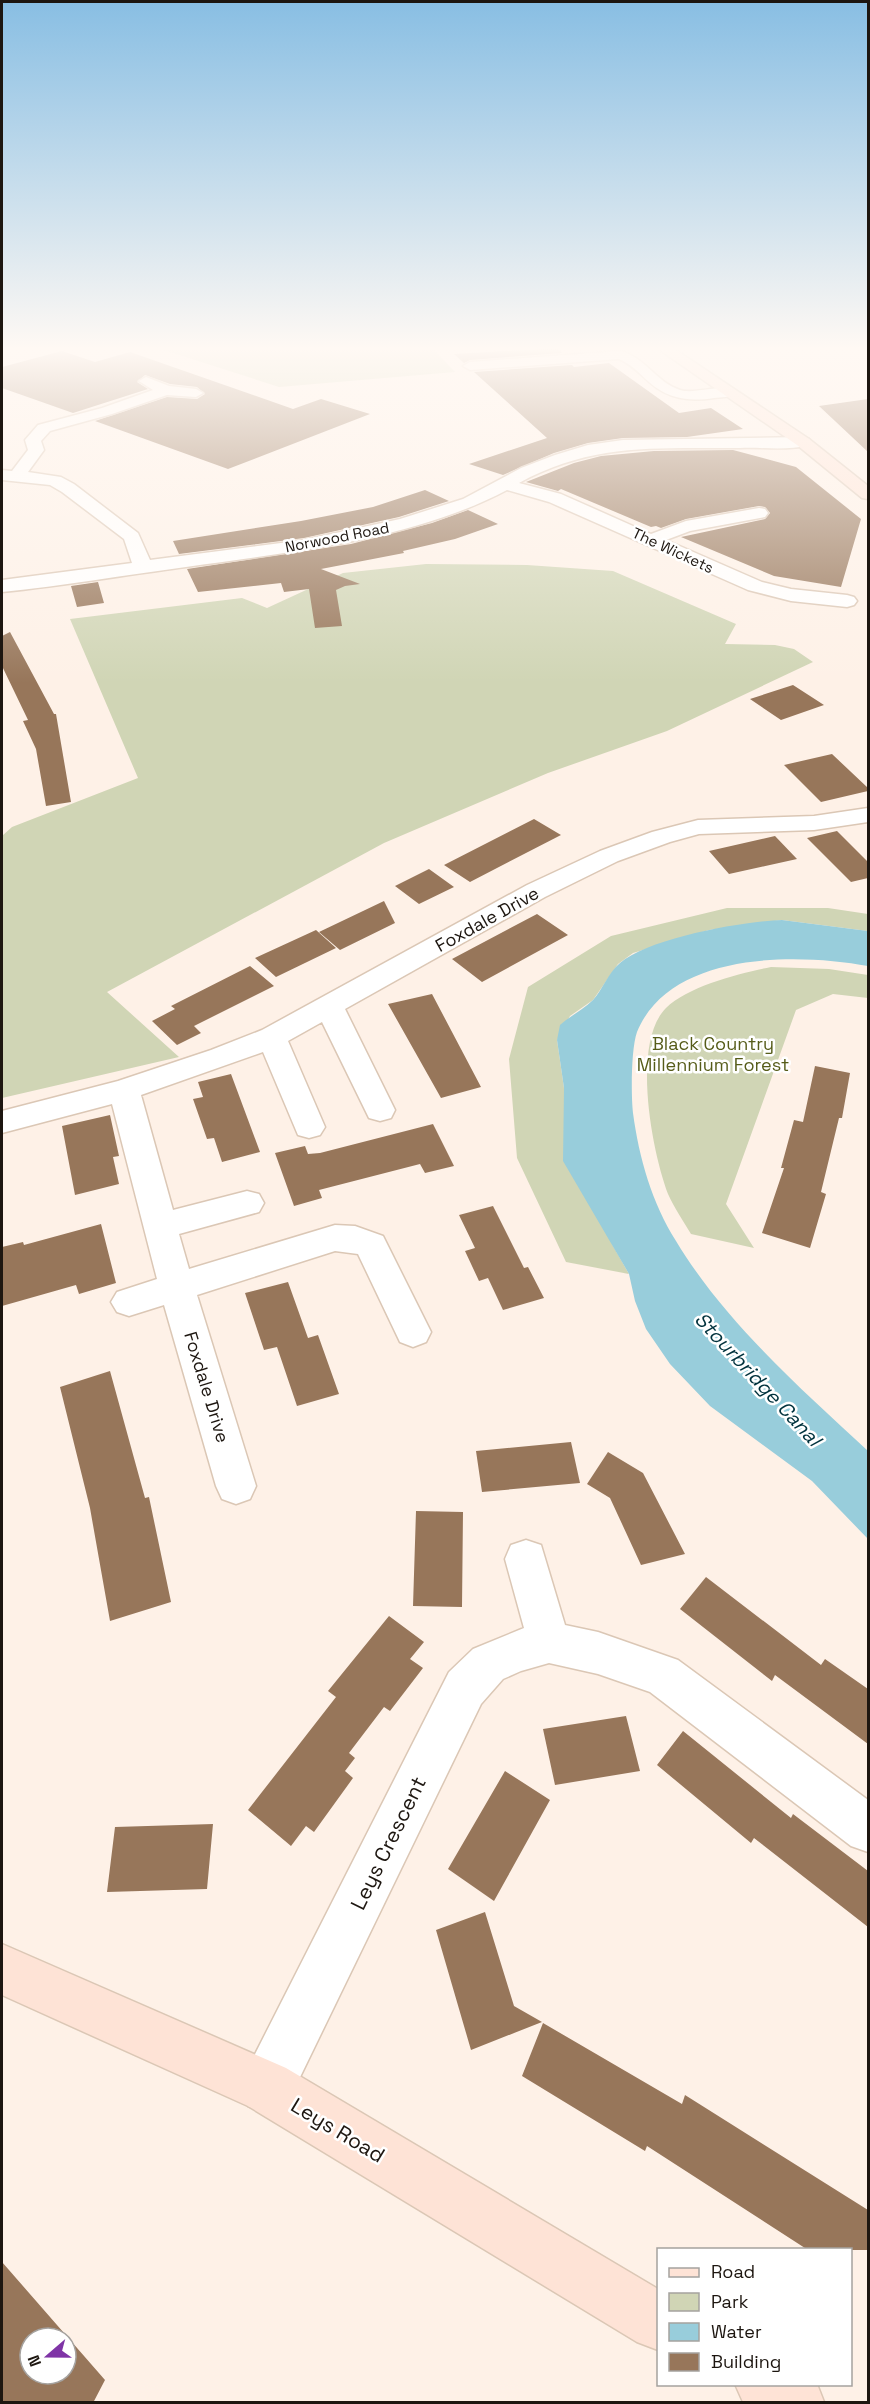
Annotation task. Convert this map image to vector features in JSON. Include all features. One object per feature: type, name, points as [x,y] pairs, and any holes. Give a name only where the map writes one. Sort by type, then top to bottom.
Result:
[{"type":"street","points":[[10,475],[27,458]]},
{"type":"street","name":"Norwood Road","points":[[2,586],[304,545],[404,523],[469,503],[527,472],[561,458]]},
{"type":"street","points":[[823,458],[868,494]]},
{"type":"street","points":[[10,475],[55,481],[68,488],[132,537],[143,568]]},
{"type":"street","name":"The Wickets","points":[[505,484],[555,498],[755,586],[767,596],[847,601]]},
{"type":"street","points":[[651,540],[686,526],[759,513]]},
{"type":"street","points":[[730,518],[746,530]]},
{"type":"street","name":"Foxdale Drive","points":[[2,1122],[124,1090],[222,1057],[272,1037],[536,891],[609,856],[661,837],[698,827],[814,823],[868,814]]},
{"type":"street","points":[[329,1006],[380,1110]]},
{"type":"street","points":[[272,1037],[309,1127]]},
{"type":"street","name":"Foxdale Drive","points":[[124,1090],[177,1288],[236,1486]]},
{"type":"street","points":[[161,1226],[247,1203]]},
{"type":"street","points":[[129,1302],[304,1246],[335,1238],[355,1239],[371,1245],[413,1332]]},
{"type":"street","points":[[526,1559],[549,1642]]},
{"type":"street","name":"Leys Crescent","points":[[267,2087],[465,1689],[488,1664],[514,1651],[549,1642],[598,1653],[663,1675],[868,1829]]},
{"type":"street","name":"Leys Road","points":[[2,1969],[267,2087],[657,2319]]},
{"type":"street","points":[[767,2386],[794,2403]]},
{"type":"green space","points":[[426,564],[527,565],[613,571],[736,624],[725,644],[775,645],[794,649],[813,662],[667,731],[548,773],[384,843],[107,992],[179,1057],[2,1098],[2,836],[12,827],[138,778],[70,619],[242,598],[267,608],[343,573]]},
{"type":"green space","points":[[727,908],[828,908],[868,914],[868,931],[782,920],[709,930],[633,953],[618,964],[593,1000],[570,1016],[557,1040],[564,1088],[565,1123],[613,1246],[629,1274],[566,1262],[517,1158],[509,1059],[528,987],[611,936]]},
{"type":"green space","name":"Black Country Millennium Forest","points":[[771,967],[829,969],[868,975],[868,998],[833,994],[796,1010],[726,1204],[754,1248],[691,1234],[668,1194],[662,1175],[651,1126],[647,1071],[649,1046],[655,1024],[666,1008],[687,993],[701,987]]},
{"type":"water","name":"Stourbridge Canal","points":[[782,920],[868,931],[868,966],[807,959],[772,960],[738,964],[706,972],[677,986],[653,1005],[637,1032],[633,1060],[633,1113],[639,1147],[653,1196],[676,1241],[696,1271],[717,1299],[765,1353],[868,1451],[868,1539],[812,1481],[710,1406],[670,1364],[646,1329],[635,1301],[629,1274],[563,1161],[564,1088],[557,1040],[560,1025],[593,1000],[616,967],[634,954],[698,932]]},
{"type":"building","points":[[198,458],[256,458],[228,469]]},
{"type":"building","points":[[486,458],[542,458],[503,475],[469,464]]},
{"type":"building","points":[[593,458],[763,458],[796,467],[861,519],[841,587],[774,576],[681,537],[765,519],[770,513],[765,507],[759,506],[686,519],[661,528],[651,527],[561,489],[558,491],[526,482]]},
{"type":"building","points":[[425,490],[449,501],[399,517],[304,538],[179,554],[173,541],[373,507]]},
{"type":"building","points":[[468,510],[498,524],[455,539],[403,551],[404,553],[321,569],[360,584],[336,590],[342,626],[315,628],[309,589],[284,592],[281,583],[198,592],[187,569],[351,544],[432,523]]},
{"type":"building","points":[[98,582],[104,603],[77,607],[71,586]]},
{"type":"building","points":[[10,632],[56,714],[71,802],[46,806],[36,749],[23,721],[28,720],[2,666],[2,636]]},
{"type":"building","points":[[793,685],[824,705],[781,720],[750,699]]},
{"type":"building","points":[[832,754],[868,788],[868,791],[821,802],[784,765]]},
{"type":"building","points":[[534,819],[561,835],[470,882],[444,865]]},
{"type":"building","points":[[837,831],[868,862],[868,878],[851,882],[807,838]]},
{"type":"building","points":[[775,836],[797,859],[729,874],[709,851]]},
{"type":"building","points":[[429,869],[454,887],[419,904],[395,886]]},
{"type":"building","points":[[384,901],[395,923],[340,950],[319,932]]},
{"type":"building","points":[[537,914],[568,935],[482,982],[452,959]]},
{"type":"building","points":[[316,930],[336,948],[276,977],[255,958]]},
{"type":"building","points":[[250,966],[274,986],[194,1026],[201,1033],[177,1045],[152,1021],[175,1009],[171,1006]]},
{"type":"building","points":[[432,994],[481,1087],[441,1098],[388,1004]]},
{"type":"building","points":[[815,1066],[850,1073],[842,1118],[839,1118],[821,1192],[826,1194],[810,1248],[762,1233],[784,1168],[781,1168],[794,1120],[803,1122]]},
{"type":"building","points":[[231,1074],[260,1152],[222,1162],[214,1138],[207,1139],[193,1099],[203,1097],[198,1082]]},
{"type":"building","points":[[110,1115],[119,1156],[113,1157],[119,1184],[75,1195],[62,1126]]},
{"type":"building","points":[[433,1124],[454,1166],[425,1173],[420,1164],[319,1190],[322,1198],[294,1206],[275,1153],[305,1146],[308,1154],[320,1153]]},
{"type":"building","points":[[493,1206],[524,1268],[528,1267],[544,1298],[503,1310],[488,1278],[479,1281],[465,1251],[475,1248],[459,1215]]},
{"type":"building","points":[[101,1224],[116,1283],[79,1294],[76,1285],[2,1306],[2,1247],[23,1242],[24,1245]]},
{"type":"building","points":[[288,1282],[308,1338],[318,1335],[339,1394],[297,1406],[277,1347],[264,1350],[245,1293]]},
{"type":"building","points":[[110,1371],[145,1498],[149,1497],[171,1602],[110,1621],[90,1508],[60,1387]]},
{"type":"building","points":[[571,1442],[580,1483],[482,1492],[476,1451]]},
{"type":"building","points":[[608,1452],[643,1473],[685,1554],[641,1565],[610,1498],[587,1484]]},
{"type":"building","points":[[416,1511],[463,1512],[462,1607],[413,1606]]},
{"type":"building","points":[[706,1577],[821,1665],[825,1659],[868,1689],[868,1744],[775,1675],[772,1681],[680,1609]]},
{"type":"building","points":[[389,1616],[424,1642],[410,1659],[423,1668],[390,1711],[384,1707],[349,1753],[355,1758],[345,1771],[353,1778],[314,1832],[306,1826],[291,1846],[248,1810],[336,1697],[328,1691]]},
{"type":"building","points":[[626,1716],[640,1771],[555,1785],[543,1729]]},
{"type":"building","points":[[683,1731],[791,1818],[793,1814],[868,1871],[868,1927],[754,1838],[751,1843],[657,1765]]},
{"type":"building","points":[[505,1771],[550,1800],[494,1901],[448,1869]]},
{"type":"building","points":[[213,1824],[207,1889],[107,1892],[115,1827]]},
{"type":"building","points":[[485,1912],[514,2006],[542,2022],[471,2050],[436,1930]]},
{"type":"building","points":[[543,2023],[682,2104],[685,2095],[868,2210],[868,2250],[805,2248],[647,2146],[645,2151],[522,2076]]},
{"type":"building","points":[[2,2262],[58,2326],[18,2326],[18,2386],[78,2386],[78,2349],[105,2380],[93,2403],[2,2403]]}]
